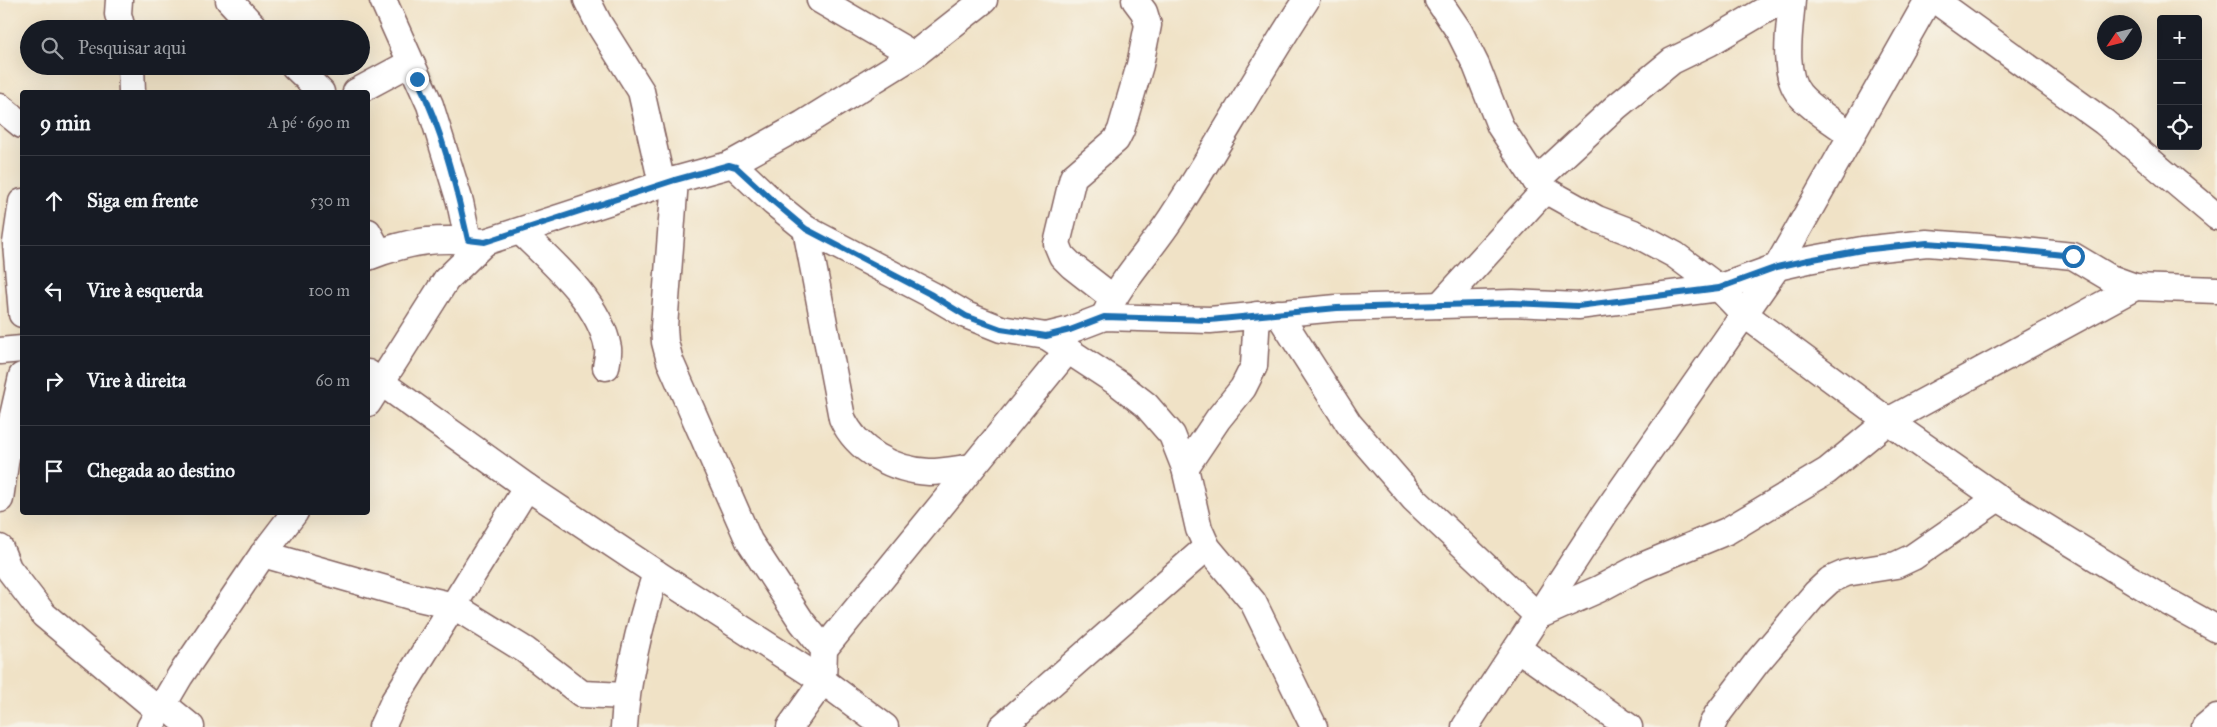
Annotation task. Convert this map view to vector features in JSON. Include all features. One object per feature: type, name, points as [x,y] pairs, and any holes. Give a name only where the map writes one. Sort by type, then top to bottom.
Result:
[{"type":"street","points":[[119,0],[120,20]]},
{"type":"street","points":[[229,0],[248,20]]},
{"type":"street","points":[[383,0],[430,105],[460,202],[476,241]]},
{"type":"street","points":[[587,0],[599,24],[641,91],[668,182],[664,327],[665,342],[670,361],[749,541],[802,622],[824,649]]},
{"type":"street","points":[[820,0],[914,55]]},
{"type":"street","points":[[372,247],[394,247],[455,238],[476,241],[521,232],[668,182],[729,165],[803,124],[914,55],[984,0]]},
{"type":"street","points":[[1135,0],[1144,12],[1148,25],[1140,65],[1121,130],[1116,140],[1072,177],[1057,244],[1062,256],[1109,308],[1210,320],[1337,308],[1513,303],[1578,306],[1719,288],[1777,267],[1862,250],[1927,243],[2073,256],[2110,278],[2135,288],[2217,290]]},
{"type":"street","points":[[729,165],[736,167],[806,229],[932,295],[966,316],[1001,329],[1046,336],[1070,330],[1109,308],[1158,239],[1306,0]]},
{"type":"street","points":[[1438,0],[1459,31],[1476,65],[1500,126],[1540,186],[1597,219],[1636,234],[1675,256],[1719,288],[1744,314],[1888,421],[1998,498],[2168,602],[2217,629]]},
{"type":"street","points":[[1440,305],[1540,186],[1616,107],[1672,61],[1708,43],[1782,0]]},
{"type":"street","points":[[1792,0],[1789,70],[1793,84],[1800,95],[1852,136]]},
{"type":"street","points":[[1466,727],[1604,514],[1777,267],[1928,0]]},
{"type":"street","points":[[1935,0],[2104,122],[2217,217]]},
{"type":"street","points":[[360,90],[410,63]]},
{"type":"street","points":[[131,75],[132,90]]},
{"type":"street","points":[[303,75],[319,90]]},
{"type":"street","points":[[0,108],[20,123]]},
{"type":"street","points":[[20,216],[16,243],[20,290]]},
{"type":"street","points":[[806,229],[842,418],[849,433],[868,452],[898,466],[930,472],[972,467]]},
{"type":"street","points":[[521,232],[567,277],[595,316],[604,331],[609,350],[606,367]]},
{"type":"street","points":[[476,241],[446,280],[372,386],[824,681],[885,727]]},
{"type":"street","points":[[1538,616],[1599,589],[1640,568],[1727,531],[1827,471],[1888,421],[2135,288]]},
{"type":"street","points":[[1185,468],[1218,418],[1243,388],[1254,366],[1268,314]]},
{"type":"street","points":[[1268,314],[1349,424],[1414,499],[1538,616]]},
{"type":"street","points":[[1046,336],[1119,384],[1146,405],[1172,434],[1185,468],[1199,529],[1207,546],[1253,602],[1314,727]]},
{"type":"street","points":[[0,351],[20,349]]},
{"type":"street","points":[[790,727],[824,681],[824,649],[1068,350]]},
{"type":"street","points":[[0,499],[10,429],[20,385]]},
{"type":"street","points":[[382,727],[394,701],[527,487]]},
{"type":"street","points":[[1710,727],[1758,661],[1816,593],[1830,580],[1846,572],[1896,565],[1914,557],[1998,498]]},
{"type":"street","points":[[157,714],[264,554],[285,517]]},
{"type":"street","points":[[1002,727],[1207,546]]},
{"type":"street","points":[[0,548],[8,568],[44,615],[157,714],[191,727]]},
{"type":"street","points":[[264,554],[410,596],[454,606],[525,650],[582,694],[626,696]]},
{"type":"street","points":[[624,727],[626,696],[642,617],[656,573]]},
{"type":"street","points":[[1517,648],[1629,727]]},
{"type":"street","points":[[2205,727],[2217,717]]},
{"type":"route","points":[[417,79],[430,105],[460,202],[468,240],[485,242],[521,232],[675,180],[729,165],[736,167],[806,229],[932,295],[966,316],[1001,329],[1046,336],[1070,330],[1104,317],[1210,320],[1337,308],[1513,303],[1578,306],[1719,288],[1777,267],[1808,260],[1862,250],[1927,243],[2073,256]]}]
